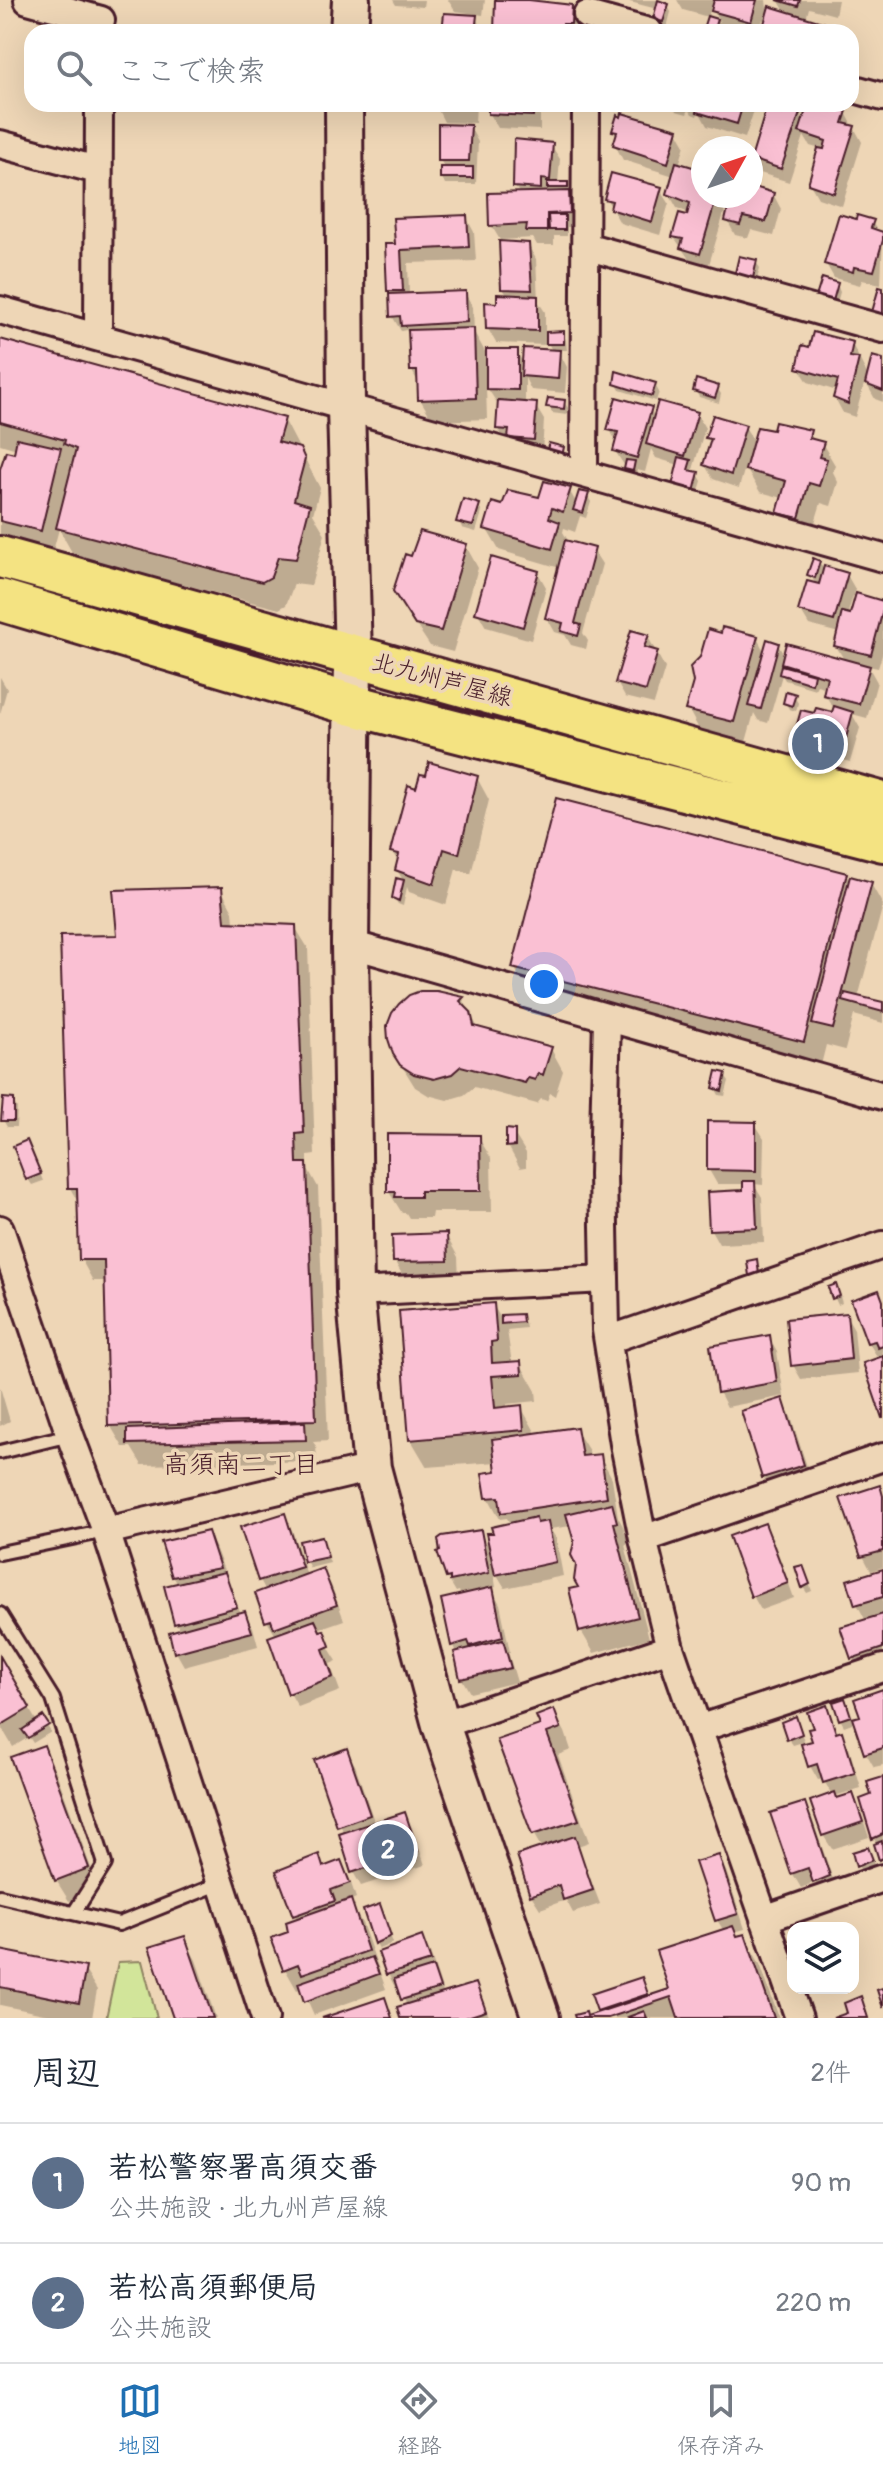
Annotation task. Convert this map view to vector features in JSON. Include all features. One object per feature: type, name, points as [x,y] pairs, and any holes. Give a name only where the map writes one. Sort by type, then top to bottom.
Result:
[{"type":"main road","name":"北九州芦屋線","points":[[0,557],[883,803]]},
{"type":"main road","name":"北九州芦屋線","points":[[0,600],[353,705],[883,841]]},
{"type":"street","points":[[28,0],[103,17]]},
{"type":"street","points":[[350,24],[351,0]]},
{"type":"street","points":[[587,16],[618,24]]},
{"type":"street","points":[[859,90],[883,97]]},
{"type":"street","points":[[98,337],[99,112]]},
{"type":"street","points":[[344,112],[346,408],[353,656],[350,944],[355,1292],[372,1468],[441,1725],[541,2018]]},
{"type":"street","points":[[584,473],[586,112]]},
{"type":"street","points":[[0,144],[97,170]]},
{"type":"street","points":[[585,246],[883,329]]},
{"type":"street","points":[[0,310],[883,558]]},
{"type":"street","points":[[350,944],[883,1096]]},
{"type":"street","points":[[607,1018],[603,1174],[605,1279],[608,1340],[624,1444],[670,1648],[799,2018]]},
{"type":"street","points":[[0,1229],[106,1531],[265,2018]]},
{"type":"street","points":[[608,1340],[883,1245]]},
{"type":"street","points":[[355,1292],[605,1279]]},
{"type":"street","points":[[643,1539],[883,1457]]},
{"type":"street","points":[[106,1531],[372,1468]]},
{"type":"street","points":[[441,1725],[670,1648]]},
{"type":"street","points":[[698,1729],[883,1668]]},
{"type":"street","points":[[764,1919],[883,1878]]},
{"type":"lane","points":[[0,1452],[70,1435]]},
{"type":"lane","points":[[0,1553],[106,1531]]},
{"type":"lane","points":[[0,1614],[53,1699],[105,1864],[74,1913]]},
{"type":"lane","points":[[0,1896],[119,1924],[221,1883]]},
{"type":"green space","points":[[142,1961],[157,2018],[106,2018],[118,1962]]},
{"type":"building","points":[[495,0],[572,5],[571,24],[494,24]]},
{"type":"building","points":[[658,0],[669,4],[663,22],[653,19]]},
{"type":"building","points":[[714,0],[757,0],[751,22],[711,11]]},
{"type":"building","points":[[777,0],[800,0],[798,6]]},
{"type":"building","points":[[769,6],[825,23],[825,24],[764,24]]},
{"type":"building","points":[[444,13],[477,15],[476,24],[443,24]]},
{"type":"building","points":[[707,16],[717,19],[715,24],[704,24]]},
{"type":"building","points":[[488,112],[533,112],[533,116]]},
{"type":"building","points":[[697,112],[741,112],[737,124]]},
{"type":"building","points":[[765,112],[800,113],[781,169],[763,163],[763,136],[758,136]]},
{"type":"building","points":[[805,112],[847,112],[843,123],[855,126],[834,193],[808,184],[818,148],[824,149],[826,141],[799,132]]},
{"type":"building","points":[[622,113],[678,129],[668,163],[613,145],[617,132],[612,131],[617,115],[621,117]]},
{"type":"building","points":[[438,124],[471,125],[469,161],[438,161]]},
{"type":"building","points":[[514,139],[553,143],[550,180],[541,179],[541,189],[513,187]]},
{"type":"building","points":[[676,162],[691,166],[691,208],[713,208],[700,254],[680,248],[683,239],[672,237],[679,213],[687,215],[690,203],[667,194]]},
{"type":"building","points":[[440,167],[473,167],[473,178],[440,178]]},
{"type":"building","points":[[611,173],[662,187],[652,222],[610,209],[612,201],[604,199]]},
{"type":"building","points":[[547,182],[568,182],[568,188],[547,188]]},
{"type":"building","points":[[763,190],[774,193],[766,222],[743,217],[740,225],[725,221],[728,208],[763,208]]},
{"type":"building","points":[[569,191],[570,213],[547,214],[547,231],[526,231],[527,224],[489,226],[488,193]]},
{"type":"building","points":[[839,214],[874,220],[871,228],[883,232],[874,271],[854,267],[853,272],[824,264]]},
{"type":"building","points":[[467,215],[469,247],[401,250],[403,291],[387,291],[385,244],[395,244],[393,218]]},
{"type":"building","points":[[548,215],[565,215],[565,230],[549,230]]},
{"type":"building","points":[[499,241],[529,243],[532,290],[501,289]]},
{"type":"building","points":[[739,256],[757,260],[753,278],[735,273]]},
{"type":"building","points":[[822,278],[838,283],[833,301],[816,297]]},
{"type":"building","points":[[879,287],[883,288],[883,315],[872,312]]},
{"type":"building","points":[[466,291],[467,322],[401,326],[400,316],[390,317],[389,294]]},
{"type":"building","points":[[497,294],[538,296],[538,331],[486,329],[485,302],[497,303]]},
{"type":"building","points":[[474,328],[476,398],[418,400],[417,371],[410,371],[408,330]]},
{"type":"building","points":[[564,331],[564,344],[546,344],[546,332]]},
{"type":"building","points":[[813,332],[853,342],[850,357],[859,358],[848,404],[833,398],[838,380],[797,368],[802,345],[809,347]]},
{"type":"building","points":[[0,339],[285,418],[278,442],[300,448],[305,459],[294,500],[310,505],[296,559],[278,557],[271,577],[262,582],[56,528],[76,449],[64,444],[65,440],[0,422]]},
{"type":"building","points":[[523,348],[560,350],[558,379],[521,376]]},
{"type":"building","points":[[486,349],[518,349],[518,390],[486,389]]},
{"type":"building","points":[[872,356],[883,359],[883,391],[865,384]]},
{"type":"building","points":[[616,371],[656,383],[652,396],[614,384]]},
{"type":"building","points":[[696,379],[719,386],[715,398],[693,391]]},
{"type":"building","points":[[616,397],[652,407],[637,458],[613,451],[618,432],[607,430]]},
{"type":"building","points":[[548,398],[565,400],[564,409],[546,407]]},
{"type":"building","points":[[498,400],[537,403],[534,440],[508,438],[509,430],[496,429]]},
{"type":"building","points":[[658,401],[698,412],[685,456],[646,444]]},
{"type":"building","points":[[713,415],[746,425],[731,475],[703,465],[711,439],[705,438]]},
{"type":"building","points":[[775,422],[811,430],[809,438],[824,442],[819,457],[827,459],[819,486],[809,483],[799,518],[777,513],[786,481],[745,470],[757,427],[773,430]]},
{"type":"building","points":[[17,438],[61,448],[41,531],[0,521],[0,469],[6,451],[14,453]]},
{"type":"building","points":[[549,443],[564,447],[562,456],[546,452]]},
{"type":"building","points":[[679,457],[691,460],[688,470],[699,472],[694,492],[672,486]]},
{"type":"building","points":[[626,460],[635,461],[633,471],[624,469]]},
{"type":"building","points":[[544,481],[571,488],[563,512],[552,508],[549,518],[560,522],[552,549],[484,529],[492,502],[502,505],[508,490],[539,497]]},
{"type":"building","points":[[579,491],[589,493],[583,513],[573,510]]},
{"type":"building","points":[[463,499],[480,504],[473,526],[456,522]]},
{"type":"building","points":[[420,531],[467,544],[441,631],[415,625],[393,591],[405,554],[411,556]]},
{"type":"building","points":[[565,540],[595,548],[575,623],[581,625],[578,636],[561,631],[563,623],[545,618]]},
{"type":"building","points":[[491,557],[539,571],[523,627],[475,613]]},
{"type":"building","points":[[813,558],[820,561],[815,578],[807,575]]},
{"type":"building","points":[[824,566],[848,573],[834,621],[798,611],[807,581],[819,584]]},
{"type":"building","points":[[856,593],[883,601],[871,655],[834,646],[842,612],[850,614]]},
{"type":"building","points":[[722,627],[758,636],[734,722],[685,710],[693,682],[690,667],[700,657],[708,629],[721,633]]},
{"type":"building","points":[[631,630],[649,635],[644,647],[658,651],[646,691],[615,683]]},
{"type":"building","points":[[767,639],[779,643],[761,709],[748,706]]},
{"type":"building","points":[[786,643],[870,666],[859,704],[823,695],[827,677],[781,663]]},
{"type":"building","points":[[781,665],[814,674],[812,684],[779,674]]},
{"type":"building","points":[[786,691],[796,694],[792,706],[783,703]]},
{"type":"building","points":[[834,706],[853,712],[843,749],[794,735],[801,710],[814,713],[816,708],[832,712]]},
{"type":"building","points":[[429,762],[478,776],[459,854],[444,849],[434,884],[395,870],[399,854],[390,852],[408,785],[416,788],[420,774],[426,775]]},
{"type":"building","points":[[556,798],[847,873],[804,1042],[512,968]]},
{"type":"building","points":[[850,876],[872,882],[833,1029],[812,1024]]},
{"type":"building","points":[[396,878],[404,880],[399,901],[392,898]]},
{"type":"building","points":[[222,887],[225,922],[296,925],[304,1133],[296,1134],[297,1163],[307,1163],[316,1420],[108,1426],[104,1260],[79,1260],[77,1188],[68,1188],[60,936],[117,935],[113,890]]},
{"type":"building","points":[[420,991],[464,997],[460,1001],[471,1012],[474,1026],[552,1047],[543,1075],[538,1073],[535,1080],[528,1078],[525,1083],[461,1066],[452,1074],[434,1079],[414,1074],[400,1065],[388,1039],[387,1026],[399,1004]]},
{"type":"building","points":[[845,993],[883,1002],[883,1012],[843,1001]]},
{"type":"building","points":[[717,1071],[726,1073],[722,1091],[713,1088]]},
{"type":"building","points":[[3,1098],[14,1099],[14,1121],[1,1121]]},
{"type":"building","points":[[707,1121],[756,1122],[756,1171],[707,1170]]},
{"type":"building","points":[[506,1129],[515,1130],[515,1146],[506,1147]]},
{"type":"building","points":[[387,1134],[480,1135],[481,1191],[420,1191],[420,1197],[395,1197],[396,1192],[387,1192]]},
{"type":"building","points":[[27,1140],[41,1174],[26,1180],[13,1146]]},
{"type":"building","points":[[743,1181],[755,1181],[757,1228],[709,1230],[707,1192],[743,1190]]},
{"type":"building","points":[[447,1233],[448,1261],[393,1262],[392,1235]]},
{"type":"building","points":[[757,1259],[759,1274],[749,1276],[747,1261]]},
{"type":"building","points":[[836,1284],[840,1296],[832,1299],[828,1287]]},
{"type":"building","points":[[879,1290],[883,1301],[883,1346],[878,1348],[875,1341],[867,1343],[851,1300]]},
{"type":"building","points":[[494,1303],[497,1341],[491,1342],[492,1363],[521,1361],[522,1374],[492,1376],[495,1408],[522,1405],[524,1430],[409,1440],[399,1311]]},
{"type":"building","points":[[847,1313],[851,1359],[791,1366],[786,1319]]},
{"type":"building","points":[[522,1314],[523,1322],[501,1324],[501,1315]]},
{"type":"building","points":[[770,1335],[777,1382],[717,1393],[710,1346]]},
{"type":"building","points":[[883,1356],[883,1418],[882,1418],[863,1363]]},
{"type":"building","points":[[783,1398],[804,1465],[762,1478],[741,1411]]},
{"type":"building","points":[[305,1422],[306,1440],[127,1444],[127,1429]]},
{"type":"building","points":[[577,1427],[582,1456],[601,1454],[607,1497],[501,1513],[499,1497],[486,1498],[482,1473],[496,1471],[492,1439]]},
{"type":"building","points":[[880,1485],[883,1496],[883,1551],[861,1557],[840,1498]]},
{"type":"building","points":[[612,1503],[617,1522],[614,1523],[638,1617],[579,1632],[569,1589],[578,1587],[574,1580],[576,1565],[571,1555],[574,1542],[566,1514]]},
{"type":"building","points":[[285,1513],[302,1567],[258,1581],[240,1527]]},
{"type":"building","points":[[536,1517],[537,1523],[548,1521],[556,1562],[495,1575],[486,1533],[493,1533],[491,1527]]},
{"type":"building","points":[[765,1523],[788,1583],[751,1597],[729,1536]]},
{"type":"building","points":[[481,1530],[489,1573],[450,1581],[450,1577],[446,1578],[437,1552],[440,1551],[438,1539]]},
{"type":"building","points":[[208,1531],[220,1568],[172,1577],[161,1542]]},
{"type":"building","points":[[322,1536],[328,1557],[304,1562],[299,1541]]},
{"type":"building","points":[[803,1565],[810,1584],[802,1588],[795,1567]]},
{"type":"building","points":[[323,1568],[337,1605],[274,1628],[271,1620],[265,1622],[255,1593]]},
{"type":"building","points":[[883,1569],[883,1597],[855,1605],[847,1580]]},
{"type":"building","points":[[225,1572],[237,1607],[174,1624],[164,1586]]},
{"type":"building","points":[[493,1587],[503,1637],[470,1646],[468,1641],[451,1646],[441,1599]]},
{"type":"building","points":[[245,1611],[252,1632],[174,1653],[169,1632]]},
{"type":"building","points":[[883,1614],[883,1648],[851,1659],[840,1627]]},
{"type":"building","points":[[315,1620],[320,1631],[324,1630],[330,1646],[323,1649],[333,1677],[288,1694],[268,1637]]},
{"type":"building","points":[[503,1640],[511,1668],[460,1679],[454,1652]]},
{"type":"building","points":[[0,1656],[30,1708],[0,1726]]},
{"type":"building","points":[[883,1689],[883,1748],[864,1754],[852,1718],[860,1716],[854,1699]]},
{"type":"building","points":[[845,1698],[851,1716],[839,1720],[833,1702]]},
{"type":"building","points":[[827,1705],[836,1733],[842,1731],[855,1773],[823,1783],[817,1764],[808,1767],[801,1744],[812,1741],[808,1729],[813,1728],[807,1712]]},
{"type":"building","points":[[554,1709],[561,1728],[547,1733],[579,1820],[532,1835],[497,1740],[540,1725],[536,1716]]},
{"type":"building","points":[[43,1716],[49,1725],[28,1738],[22,1730]]},
{"type":"building","points":[[796,1716],[802,1734],[787,1740],[781,1722]]},
{"type":"building","points":[[44,1745],[89,1868],[55,1881],[10,1757]]},
{"type":"building","points":[[347,1748],[370,1815],[337,1827],[314,1760]]},
{"type":"building","points":[[883,1777],[883,1834],[872,1839],[860,1799],[871,1795],[867,1782]]},
{"type":"building","points":[[835,1792],[837,1798],[853,1793],[863,1822],[822,1836],[810,1801]]},
{"type":"building","points":[[805,1802],[830,1876],[813,1883],[808,1868],[791,1874],[770,1813]]},
{"type":"building","points":[[405,1812],[418,1851],[351,1873],[339,1834]]},
{"type":"building","points":[[575,1836],[593,1890],[563,1900],[559,1885],[530,1896],[517,1855]]},
{"type":"building","points":[[882,1841],[883,1858],[879,1860],[874,1844]]},
{"type":"building","points":[[868,1847],[873,1860],[856,1867],[852,1852]]},
{"type":"building","points":[[319,1854],[323,1867],[341,1860],[350,1883],[331,1890],[335,1901],[293,1916],[276,1871]]},
{"type":"building","points":[[719,1855],[738,1914],[715,1921],[695,1862]]},
{"type":"building","points":[[351,1899],[368,1951],[302,1974],[298,1964],[283,1970],[271,1938],[288,1932],[286,1922]]},
{"type":"building","points":[[380,1904],[391,1936],[374,1944],[363,1910]]},
{"type":"building","points":[[733,1926],[737,1936],[745,1934],[774,2018],[678,2018],[671,1997],[608,2018],[575,2018],[574,2015],[586,2012],[587,2016],[669,1989],[656,1951]]},
{"type":"building","points":[[185,1936],[213,2018],[173,2018],[149,1947]]},
{"type":"building","points":[[422,1936],[431,1961],[386,1975],[378,1952]]},
{"type":"building","points":[[0,1950],[86,1967],[79,2003],[0,1987]]},
{"type":"building","points":[[372,1957],[379,1974],[304,2002],[298,1983]]},
{"type":"building","points":[[433,1967],[440,1988],[401,2000],[394,1979]]},
{"type":"building","points":[[642,1977],[648,1994],[597,2011],[591,1994]]},
{"type":"building","points":[[476,1983],[486,2011],[464,2018],[400,2018],[397,2007]]},
{"type":"building","points":[[883,1988],[883,2008],[877,1990]]},
{"type":"building","points":[[861,1996],[868,2018],[833,2018],[847,2013],[844,2003]]},
{"type":"building","points":[[385,1997],[392,2018],[322,2018]]},
{"type":"building","points":[[644,2011],[647,2018],[628,2017]]},
{"type":"place","name":"若松警察署高須交番","points":[[818,744]]},
{"type":"place","name":"若松高須郵便局","points":[[388,1850]]},
{"type":"district","name":"高須南二丁目","points":[[241,1465]]}]
